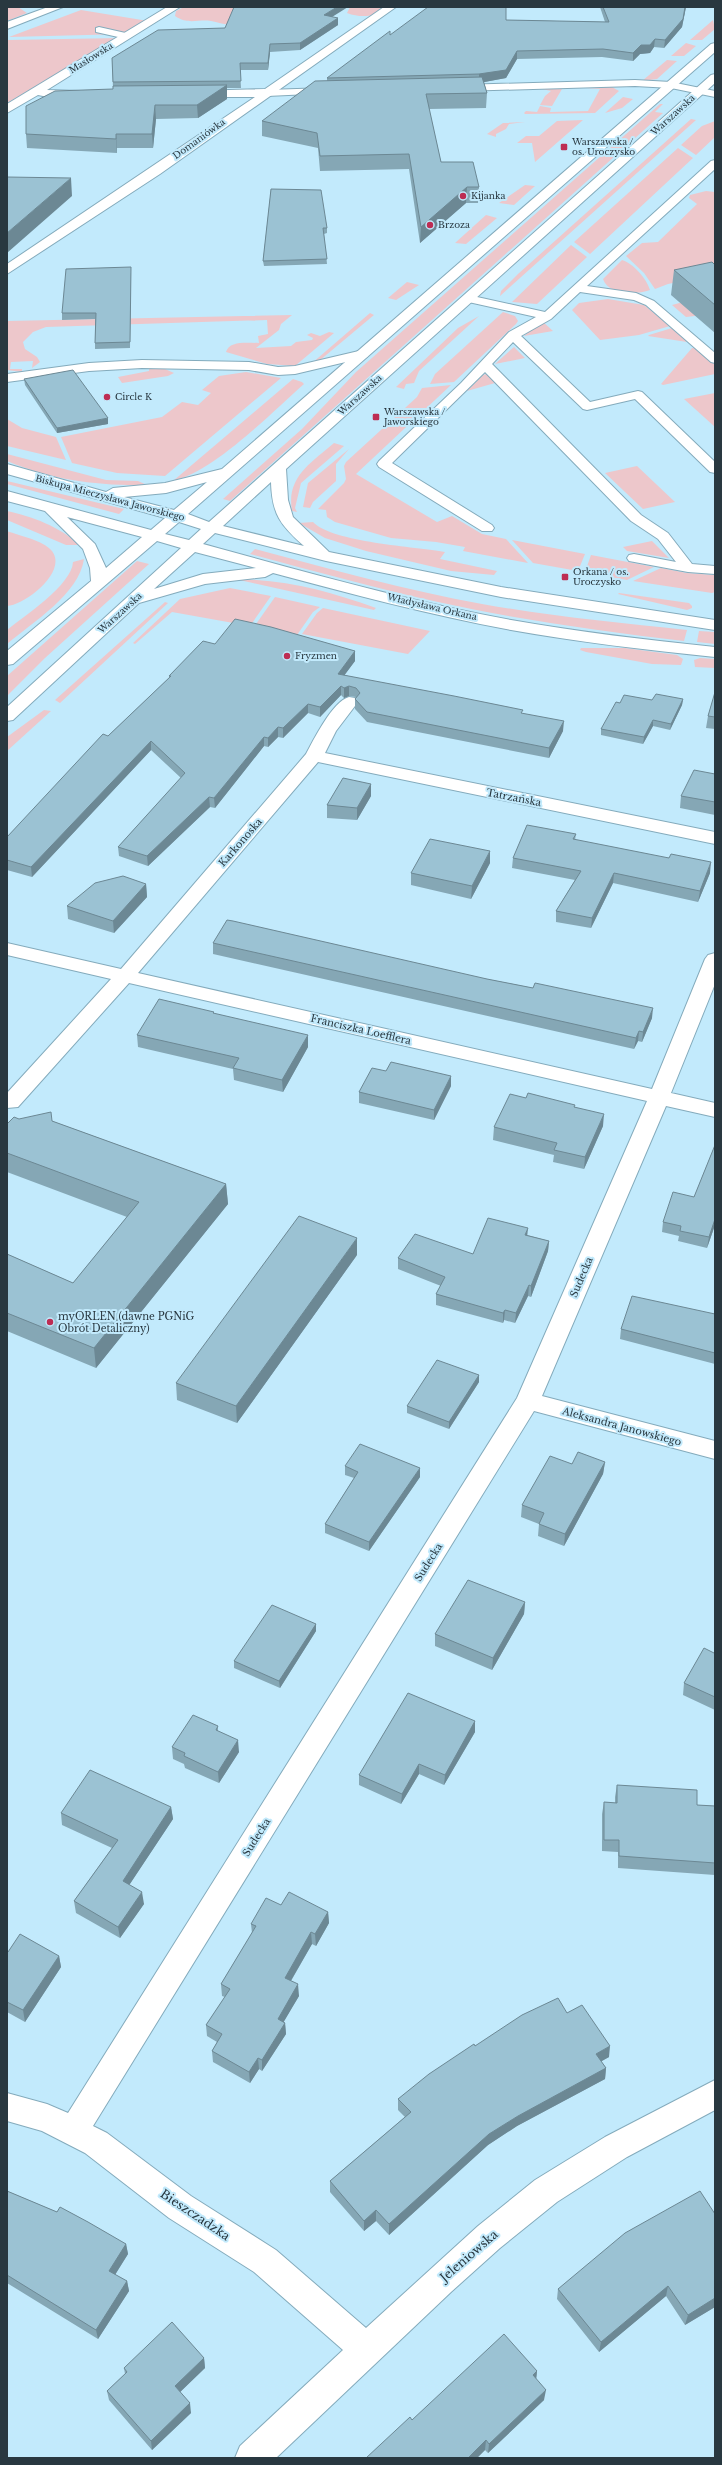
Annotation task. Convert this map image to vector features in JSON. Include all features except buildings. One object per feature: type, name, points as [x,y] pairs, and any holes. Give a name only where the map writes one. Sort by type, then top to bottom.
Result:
[{"type":"street","points":[[29,7],[46,12]]},
{"type":"street","points":[[7,26],[58,7]]},
{"type":"street","name":"Masłowska","points":[[7,109],[39,92],[175,7]]},
{"type":"street","name":"Domaniówka","points":[[7,270],[156,171],[391,7]]},
{"type":"street","points":[[7,660],[177,516],[715,46]]},
{"type":"street","name":"Warszawska","points":[[7,716],[278,468],[715,77]]},
{"type":"street","points":[[39,92],[58,95],[94,95]]},
{"type":"street","points":[[184,93],[267,93]]},
{"type":"street","points":[[278,468],[279,503],[289,526],[326,556]]},
{"type":"street","name":"Biskupa Mieczysława Jaworskiego","points":[[7,469],[96,495],[177,516],[213,528]]},
{"type":"street","points":[[96,495],[166,488],[229,470]]},
{"type":"street","points":[[7,496],[154,535]]},
{"type":"street","points":[[50,507],[60,521],[81,536],[93,550],[98,566],[99,582]]},
{"type":"street","points":[[213,528],[326,556],[501,592],[715,625]]},
{"type":"street","name":"Władysława Orkana","points":[[154,535],[282,571],[446,612],[519,626],[715,652]]},
{"type":"street","points":[[132,602],[203,579],[228,574],[282,571]]},
{"type":"street","name":"Karkonoska","points":[[11,1102],[124,977],[314,756],[328,730],[348,702]]},
{"type":"street","name":"Tatrzańska","points":[[314,756],[715,838]]},
{"type":"street","name":"Franciszka Loefflera","points":[[7,949],[124,977],[320,1019],[715,1110]]},
{"type":"street","name":"Sudecka","points":[[74,2130],[528,1401],[659,1098],[715,959]]},
{"type":"street","name":"Aleksandra Janowskiego","points":[[528,1401],[715,1450]]},
{"type":"street","name":"Jeleniowska","points":[[252,2458],[489,2237],[546,2191],[616,2147],[715,2094]]},
{"type":"street","name":"Bieszczadzka","points":[[7,2107],[47,2118],[96,2142],[135,2174],[180,2207],[265,2261],[367,2350]]},
{"type":"lane","points":[[99,30],[127,36]]},
{"type":"lane","points":[[446,88],[635,83],[671,84],[715,94]]},
{"type":"lane","points":[[267,93],[335,91]]},
{"type":"lane","points":[[487,528],[384,464],[486,364],[513,335],[547,316],[715,163]]},
{"type":"lane","points":[[700,177],[715,183]]},
{"type":"lane","points":[[579,288],[606,294],[636,297],[650,303],[715,359]]},
{"type":"lane","points":[[468,299],[547,316]]},
{"type":"lane","points":[[513,335],[586,406],[638,395],[715,469]]},
{"type":"lane","points":[[7,378],[101,366],[150,364],[249,366],[278,371],[295,370],[363,354]]},
{"type":"lane","points":[[486,364],[636,518],[663,536],[688,568]]},
{"type":"lane","points":[[634,558],[688,568],[715,570]]},
{"type":"shaded area","points":[[7,7],[18,7],[27,13],[7,21]]},
{"type":"shaded area","points":[[184,7],[234,8],[242,24],[230,25],[211,21],[189,21],[175,16],[176,11]]},
{"type":"shaded area","points":[[350,7],[391,7],[370,16],[359,16],[347,13]]},
{"type":"shaded area","points":[[81,10],[148,21],[126,34],[9,37]]},
{"type":"shaded area","points":[[713,20],[715,29],[702,40],[690,40]]},
{"type":"shaded area","points":[[120,38],[7,103],[7,40]]},
{"type":"shaded area","points":[[686,43],[696,46],[684,56],[671,56]]},
{"type":"shaded area","points":[[667,60],[677,61],[657,79],[642,81]]},
{"type":"shaded area","points":[[598,86],[612,87],[619,91],[595,113],[524,113],[526,111],[537,112],[540,106],[551,108],[550,112],[588,111],[600,89],[586,88]]},
{"type":"shaded area","points":[[542,89],[562,89],[552,106],[540,105],[545,96],[551,91]]},
{"type":"shaded area","points":[[623,97],[633,99],[622,108],[605,113]]},
{"type":"shaded area","points":[[660,104],[663,104],[655,112],[663,113],[230,501],[223,499],[302,429],[356,372]]},
{"type":"shaded area","points":[[691,119],[696,120],[500,296],[501,291],[518,274]]},
{"type":"shaded area","points":[[583,120],[535,162],[532,143],[517,143],[526,136],[539,136],[557,121]]},
{"type":"shaded area","points":[[715,121],[715,137],[696,155],[681,145],[702,126]]},
{"type":"shaded area","points":[[525,122],[509,124],[506,129],[496,134],[496,137],[487,134],[503,123]]},
{"type":"shaded area","points":[[678,148],[693,158],[590,254],[574,242]]},
{"type":"shaded area","points":[[525,185],[535,186],[514,205],[499,203]]},
{"type":"shaded area","points":[[706,191],[715,192],[715,266],[702,277],[668,284],[655,289],[644,273],[626,256],[642,243],[658,242],[697,204],[689,198],[690,195]]},
{"type":"shaded area","points":[[486,215],[497,218],[466,244],[455,243]]},
{"type":"shaded area","points":[[571,245],[587,257],[537,304],[512,302]]},
{"type":"shaded area","points":[[622,260],[631,264],[639,272],[646,281],[650,290],[630,293],[616,291],[606,284],[603,279]]},
{"type":"shaded area","points":[[407,282],[419,285],[396,300],[388,298]]},
{"type":"shaded area","points":[[608,299],[644,305],[670,326],[639,335],[600,340],[572,310],[579,303]]},
{"type":"shaded area","points":[[687,301],[704,315],[686,317],[672,305]]},
{"type":"shaded area","points":[[503,312],[515,316],[518,321],[516,324],[454,382],[430,384],[435,374]]},
{"type":"shaded area","points":[[370,313],[374,315],[319,361],[311,364]]},
{"type":"shaded area","points":[[292,315],[281,324],[279,330],[256,348],[291,346],[296,342],[312,340],[313,338],[307,335],[311,333],[320,336],[329,332],[334,333],[295,366],[267,364],[226,352],[228,348],[235,344],[259,343],[258,336],[268,334],[267,320],[46,327],[33,332],[23,342],[25,349],[37,357],[40,362],[32,368],[33,361],[11,362],[10,369],[22,369],[22,372],[7,370],[7,321]]},
{"type":"shaded area","points":[[479,316],[419,371],[414,383],[406,384],[404,389],[396,387],[458,328]]},
{"type":"shaded area","points":[[542,321],[553,331],[524,336],[540,322]]},
{"type":"shaded area","points":[[672,328],[687,342],[648,336],[649,335]]},
{"type":"shaded area","points":[[514,347],[525,358],[495,364]]},
{"type":"shaded area","points":[[692,348],[695,348],[715,365],[715,374],[663,385],[661,384]]},
{"type":"shaded area","points":[[149,369],[165,369],[174,373],[168,376],[122,383],[118,377],[149,371]]},
{"type":"shaded area","points":[[246,372],[281,378],[165,476],[117,473],[72,463],[61,437],[162,417],[182,402],[198,405],[211,393],[202,390],[219,376]]},
{"type":"shaded area","points":[[486,374],[495,383],[467,391],[483,375]]},
{"type":"shaded area","points":[[293,379],[304,384],[242,440],[206,466],[173,481]]},
{"type":"shaded area","points":[[451,385],[356,474],[437,522],[452,516],[482,534],[506,539],[528,563],[463,551],[465,547],[436,542],[391,538],[335,522],[327,517],[326,510],[318,509],[344,483],[346,479],[344,466],[346,462],[417,397],[422,388]]},
{"type":"shaded area","points":[[715,393],[715,427],[684,399]]},
{"type":"shaded area","points":[[7,419],[22,428],[56,437],[66,460],[7,446]]},
{"type":"shaded area","points":[[334,443],[344,446],[301,483],[295,508],[297,512],[292,511],[291,499],[297,480],[309,464]]},
{"type":"shaded area","points":[[349,449],[336,464],[336,481],[313,502],[310,508],[303,507],[308,483]]},
{"type":"shaded area","points":[[7,454],[106,480],[138,481],[147,485],[93,483],[58,477],[24,468],[7,461]]},
{"type":"shaded area","points":[[637,466],[675,502],[643,509],[605,473]]},
{"type":"shaded area","points":[[7,481],[124,509],[119,514],[7,484]]},
{"type":"shaded area","points":[[7,511],[45,523],[64,533],[79,545],[66,545],[7,520]]},
{"type":"shaded area","points":[[313,522],[323,529],[355,539],[445,552],[440,559],[497,571],[494,575],[451,571],[366,551],[325,538],[299,523]]},
{"type":"shaded area","points":[[7,531],[43,544],[52,551],[55,559],[54,568],[50,577],[42,586],[24,600],[7,606]]},
{"type":"shaded area","points":[[512,540],[585,554],[578,571],[533,563]]},
{"type":"shaded area","points":[[652,541],[669,558],[627,551],[623,547]]},
{"type":"shaded area","points":[[255,549],[396,586],[482,604],[559,616],[687,630],[684,641],[530,620],[391,591],[250,554]]},
{"type":"shaded area","points":[[591,555],[654,567],[627,580],[585,572]]},
{"type":"shaded area","points":[[84,559],[74,584],[41,617],[7,644],[7,630],[56,590],[71,571],[73,562]]},
{"type":"shaded area","points":[[137,561],[149,564],[45,658],[7,696],[7,676]]},
{"type":"shaded area","points":[[661,568],[687,573],[715,575],[715,592],[712,593],[633,581]]},
{"type":"shaded area","points":[[235,579],[290,584],[341,596],[376,608],[374,610]]},
{"type":"shaded area","points":[[230,588],[271,596],[250,626],[172,612],[135,644],[133,643],[180,599]]},
{"type":"shaded area","points":[[618,594],[689,603],[692,608],[687,610]]},
{"type":"shaded area","points":[[275,597],[320,607],[313,612],[297,635],[254,627]]},
{"type":"shaded area","points":[[165,602],[168,603],[60,703],[55,700]]},
{"type":"shaded area","points":[[323,608],[430,631],[408,654],[302,634],[317,613]]},
{"type":"shaded area","points":[[699,631],[715,632],[715,644],[697,642]]},
{"type":"shaded area","points":[[581,648],[625,648],[677,655],[683,659],[681,665],[652,664],[586,652],[580,650]]},
{"type":"shaded area","points":[[700,658],[715,659],[715,668],[695,667],[694,660]]},
{"type":"shaded area","points":[[44,710],[51,711],[7,751],[7,737]]},
{"type":"place","name":"Warszawska / os. Uroczysko","points":[[564,147]]},
{"type":"place","name":"Kijanka","points":[[463,196]]},
{"type":"place","name":"Brzoza","points":[[430,225]]},
{"type":"place","name":"Circle K","points":[[107,397]]},
{"type":"place","name":"Warszawska / Jaworskiego","points":[[376,417]]},
{"type":"place","name":"Orkana / os. Uroczysko","points":[[565,577]]},
{"type":"place","name":"Fryzmen","points":[[287,656]]},
{"type":"place","name":"myORLEN (dawne PGNiG Obrót Detaliczny)","points":[[50,1322]]}]
